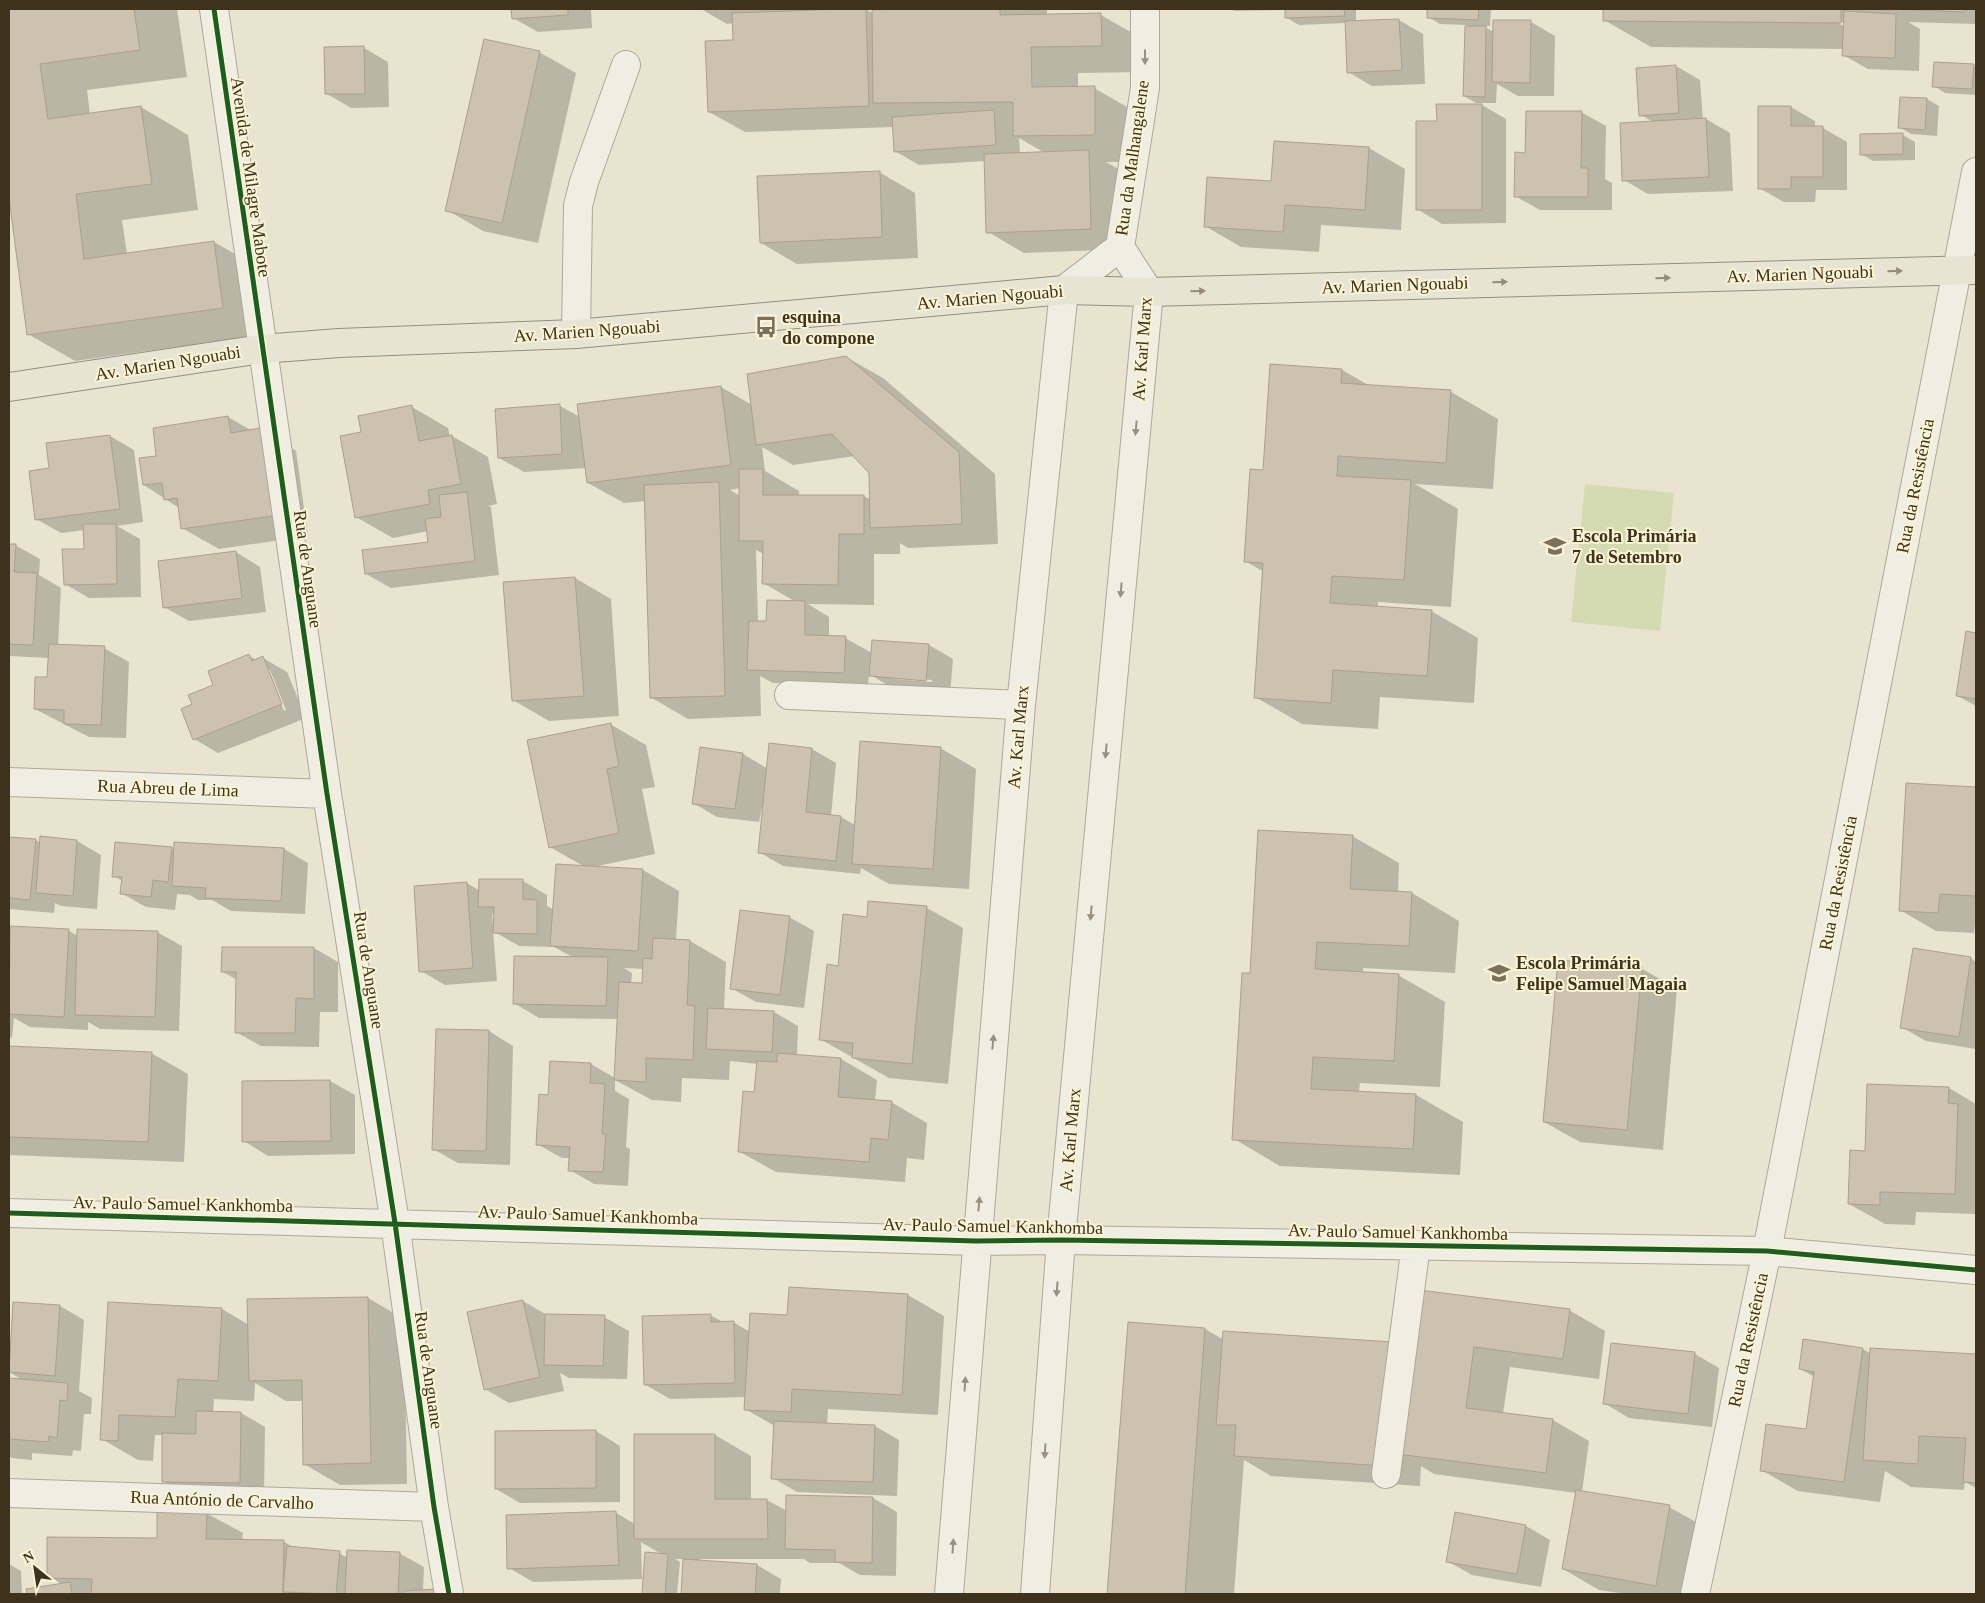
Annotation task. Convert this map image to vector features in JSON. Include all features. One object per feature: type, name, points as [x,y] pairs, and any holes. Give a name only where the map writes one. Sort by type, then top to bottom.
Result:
[{"type":"main road","name":"Av. Marien Ngouabi","points":[[9,388],[262,349],[576,334],[1064,290],[1149,292],[1967,270]]},
{"type":"street","name":"Avenida de Milagre Mabote","points":[[214,9],[262,349]]},
{"type":"street","name":"Rua da Malhangalene","points":[[1120,247],[1145,88],[1145,9]]},
{"type":"street","points":[[576,334],[578,206],[584,182],[626,65]]},
{"type":"street","name":"Rua da Resistência","points":[[1695,1594],[1767,1251],[1967,270],[1976,172]]},
{"type":"street","points":[[1064,290],[1120,247]]},
{"type":"street","name":"Av. Karl Marx","points":[[1035,1594],[1060,1240],[1149,292],[1120,247]]},
{"type":"street","name":"Av. Karl Marx","points":[[949,1594],[976,1241],[1021,705],[1064,290]]},
{"type":"street","name":"Rua de Anguane","points":[[262,349],[327,794],[395,1223],[434,1507],[449,1594]]},
{"type":"street","points":[[788,695],[1021,705]]},
{"type":"street","name":"Rua Abreu de Lima","points":[[9,782],[327,794]]},
{"type":"street","name":"Av. Paulo Samuel Kankhomba","points":[[9,1213],[976,1241],[1060,1240],[1767,1251],[1976,1270]]},
{"type":"street","points":[[1386,1474],[1416,1246]]},
{"type":"street","name":"Rua António de Carvalho","points":[[9,1493],[434,1507]]},
{"type":"green space","points":[[1585,484],[1674,493],[1660,631],[1571,622]]},
{"type":"building","points":[[9,9],[134,9],[140,50],[40,64],[48,119],[141,106],[152,184],[76,194],[84,259],[214,241],[223,308],[27,335],[9,198]]},
{"type":"building","points":[[511,9],[568,9],[568,15],[512,19]]},
{"type":"building","points":[[866,9],[869,106],[708,112],[705,41],[733,40],[732,13]]},
{"type":"building","points":[[1000,9],[1000,15],[1101,13],[1102,46],[1031,47],[1032,87],[1095,86],[1095,135],[1013,136],[1013,102],[873,103],[872,10]]},
{"type":"building","points":[[1285,9],[1344,9],[1345,16],[1285,18]]},
{"type":"building","points":[[1427,9],[1479,9],[1478,20],[1427,18]]},
{"type":"building","points":[[1603,9],[1841,9],[1841,23],[1603,21]]},
{"type":"building","points":[[1891,9],[1964,9],[1964,12]]},
{"type":"building","points":[[1844,11],[1896,14],[1895,58],[1842,56]]},
{"type":"building","points":[[1399,19],[1402,70],[1347,73],[1345,21]]},
{"type":"building","points":[[1493,20],[1531,20],[1530,83],[1492,82]]},
{"type":"building","points":[[1465,26],[1486,26],[1485,97],[1463,96]]},
{"type":"building","points":[[484,39],[540,51],[502,223],[445,211]]},
{"type":"building","points":[[364,46],[365,94],[325,94],[324,47]]},
{"type":"building","points":[[1934,62],[1974,64],[1972,89],[1932,87]]},
{"type":"building","points":[[1676,65],[1679,113],[1639,116],[1636,68]]},
{"type":"building","points":[[1900,97],[1927,98],[1925,130],[1898,128]]},
{"type":"building","points":[[1436,104],[1482,104],[1482,210],[1416,210],[1416,121],[1437,121]]},
{"type":"building","points":[[1758,106],[1791,106],[1791,126],[1823,126],[1823,177],[1791,177],[1791,189],[1758,189]]},
{"type":"building","points":[[994,110],[996,145],[894,152],[892,117]]},
{"type":"building","points":[[1526,111],[1582,111],[1581,168],[1588,168],[1588,197],[1514,197],[1515,152],[1525,153]]},
{"type":"building","points":[[1706,118],[1709,177],[1622,181],[1620,123]]},
{"type":"building","points":[[1903,133],[1903,154],[1860,155],[1860,134]]},
{"type":"building","points":[[1274,141],[1369,147],[1365,210],[1285,205],[1283,232],[1204,227],[1207,177],[1271,181]]},
{"type":"building","points":[[1089,150],[1091,229],[986,233],[984,154]]},
{"type":"building","points":[[880,171],[882,237],[760,243],[757,176]]},
{"type":"building","points":[[846,356],[959,452],[962,524],[870,528],[869,473],[832,434],[756,445],[747,374]]},
{"type":"building","points":[[1270,364],[1342,369],[1341,383],[1451,390],[1446,463],[1338,456],[1337,476],[1411,480],[1404,580],[1332,576],[1330,603],[1432,610],[1427,676],[1333,670],[1331,703],[1254,698],[1263,563],[1244,562],[1250,469],[1263,470]]},
{"type":"building","points":[[721,386],[731,465],[587,483],[577,404]]},
{"type":"building","points":[[560,404],[562,454],[498,458],[495,409]]},
{"type":"building","points":[[412,405],[419,441],[452,435],[461,484],[428,490],[430,504],[355,518],[340,436],[361,432],[358,416]]},
{"type":"building","points":[[228,416],[231,433],[260,428],[273,516],[181,529],[177,498],[164,500],[162,483],[143,485],[139,458],[156,456],[153,428]]},
{"type":"building","points":[[110,435],[120,509],[35,520],[29,471],[49,468],[46,443]]},
{"type":"building","points":[[739,469],[763,469],[763,495],[864,495],[864,534],[839,534],[838,585],[762,584],[763,541],[739,541]]},
{"type":"building","points":[[719,482],[725,696],[650,698],[644,485]]},
{"type":"building","points":[[467,492],[475,561],[365,574],[362,550],[428,542],[425,519],[441,517],[439,495]]},
{"type":"building","points":[[83,524],[116,524],[117,584],[64,585],[62,549],[84,549]]},
{"type":"building","points":[[9,544],[16,544],[14,572],[37,573],[33,645],[9,644]]},
{"type":"building","points":[[236,551],[242,598],[163,608],[158,561]]},
{"type":"building","points":[[575,577],[584,696],[512,701],[503,582]]},
{"type":"building","points":[[767,600],[805,601],[805,635],[846,636],[844,673],[747,670],[749,621],[766,621]]},
{"type":"building","points":[[1966,631],[1976,633],[1976,699],[1956,696]]},
{"type":"building","points":[[872,640],[929,644],[926,681],[869,676]]},
{"type":"building","points":[[49,644],[105,646],[101,725],[64,724],[64,710],[34,709],[35,677],[47,677]]},
{"type":"building","points":[[249,654],[252,661],[263,656],[282,704],[193,740],[181,709],[192,704],[188,695],[213,685],[208,671]]},
{"type":"building","points":[[611,723],[619,766],[607,769],[619,833],[549,848],[527,740]]},
{"type":"building","points":[[860,741],[941,747],[933,869],[852,864]]},
{"type":"building","points":[[769,743],[812,748],[806,812],[841,816],[836,861],[758,853]]},
{"type":"building","points":[[700,747],[743,753],[735,809],[692,804]]},
{"type":"building","points":[[1906,783],[1976,787],[1976,896],[1940,894],[1938,913],[1899,911]]},
{"type":"building","points":[[1258,830],[1353,835],[1350,889],[1412,892],[1409,946],[1317,942],[1315,969],[1399,974],[1394,1061],[1313,1057],[1311,1089],[1416,1094],[1413,1149],[1232,1140],[1242,973],[1250,973]]},
{"type":"building","points":[[40,836],[77,840],[73,896],[36,893]]},
{"type":"building","points":[[9,837],[36,839],[30,900],[9,898]]},
{"type":"building","points":[[115,842],[172,847],[168,882],[153,880],[151,897],[120,894],[122,877],[112,877]]},
{"type":"building","points":[[174,842],[284,848],[281,901],[205,898],[206,888],[172,886]]},
{"type":"building","points":[[556,864],[643,869],[638,951],[550,946]]},
{"type":"building","points":[[479,879],[523,879],[523,899],[537,900],[537,934],[493,933],[494,907],[478,907]]},
{"type":"building","points":[[467,882],[473,968],[419,972],[414,886]]},
{"type":"building","points":[[868,901],[927,906],[912,1064],[852,1058],[853,1043],[819,1040],[827,964],[838,966],[843,914],[867,917]]},
{"type":"building","points":[[740,910],[790,916],[780,995],[730,989]]},
{"type":"building","points":[[10,926],[69,929],[64,1017],[9,1014]]},
{"type":"building","points":[[77,929],[158,931],[155,1017],[75,1015]]},
{"type":"building","points":[[653,938],[690,940],[687,1005],[695,1006],[693,1060],[646,1058],[646,1082],[614,1080],[619,982],[642,983],[643,958],[652,959]]},
{"type":"building","points":[[222,947],[314,947],[314,999],[296,998],[295,1033],[235,1033],[236,972],[221,972]]},
{"type":"building","points":[[1913,948],[1971,957],[1959,1037],[1900,1028]]},
{"type":"building","points":[[514,956],[608,957],[606,1006],[513,1004]]},
{"type":"building","points":[[1558,960],[1642,967],[1627,1130],[1543,1122]]},
{"type":"building","points":[[708,1008],[774,1011],[772,1052],[706,1049]]},
{"type":"building","points":[[436,1029],[489,1030],[486,1151],[432,1150]]},
{"type":"building","points":[[9,1046],[152,1052],[148,1142],[9,1137]]},
{"type":"building","points":[[777,1053],[841,1058],[838,1097],[892,1101],[888,1140],[871,1138],[869,1162],[738,1152],[743,1091],[754,1092],[757,1061],[777,1062]]},
{"type":"building","points":[[550,1061],[591,1063],[590,1083],[605,1084],[602,1134],[606,1134],[603,1172],[568,1171],[570,1147],[536,1145],[539,1094],[548,1095]]},
{"type":"building","points":[[330,1080],[331,1141],[242,1142],[242,1081]]},
{"type":"building","points":[[1867,1084],[1949,1087],[1948,1103],[1958,1104],[1955,1194],[1880,1192],[1880,1205],[1848,1204],[1850,1150],[1865,1151]]},
{"type":"building","points":[[789,1287],[908,1294],[902,1395],[792,1389],[791,1412],[744,1410],[750,1313],[787,1315]]},
{"type":"building","points":[[1419,1290],[1570,1309],[1563,1359],[1474,1347],[1466,1408],[1553,1419],[1546,1473],[1397,1454]]},
{"type":"building","points":[[368,1297],[371,1463],[303,1465],[302,1380],[249,1381],[247,1299]]},
{"type":"building","points":[[523,1300],[540,1377],[484,1390],[467,1312]]},
{"type":"building","points":[[13,1302],[60,1305],[55,1376],[9,1372]]},
{"type":"building","points":[[108,1302],[222,1308],[218,1381],[178,1379],[175,1417],[119,1415],[118,1441],[100,1440]]},
{"type":"building","points":[[545,1314],[605,1315],[603,1366],[544,1365]]},
{"type":"building","points":[[711,1314],[711,1322],[734,1321],[735,1383],[644,1385],[642,1316]]},
{"type":"building","points":[[1128,1322],[1205,1328],[1185,1594],[1107,1594]]},
{"type":"building","points":[[1223,1331],[1393,1342],[1384,1466],[1234,1456],[1236,1425],[1216,1425]]},
{"type":"building","points":[[1803,1339],[1863,1348],[1844,1482],[1760,1471],[1766,1424],[1806,1429],[1814,1372],[1799,1369]]},
{"type":"building","points":[[1611,1343],[1695,1352],[1688,1414],[1603,1404]]},
{"type":"building","points":[[1870,1348],[1976,1354],[1976,1483],[1963,1482],[1966,1438],[1919,1436],[1918,1464],[1863,1460]]},
{"type":"building","points":[[9,1378],[68,1383],[67,1401],[60,1400],[57,1438],[49,1436],[48,1442],[9,1439]]},
{"type":"building","points":[[196,1411],[241,1412],[240,1483],[162,1482],[162,1433],[196,1434]]},
{"type":"building","points":[[774,1421],[875,1425],[873,1482],[771,1479]]},
{"type":"building","points":[[596,1430],[596,1488],[495,1489],[495,1431]]},
{"type":"building","points":[[634,1434],[715,1434],[715,1499],[767,1499],[768,1539],[634,1539]]},
{"type":"building","points":[[1576,1490],[1670,1505],[1656,1586],[1562,1569]]},
{"type":"building","points":[[786,1495],[873,1497],[872,1563],[835,1562],[835,1550],[785,1549]]},
{"type":"building","points":[[157,1511],[207,1511],[206,1539],[284,1540],[283,1594],[91,1594],[92,1579],[47,1578],[47,1537],[157,1538]]},
{"type":"building","points":[[616,1511],[619,1565],[507,1569],[506,1515]]},
{"type":"building","points":[[1455,1512],[1526,1525],[1517,1574],[1446,1562]]},
{"type":"building","points":[[287,1546],[340,1551],[336,1594],[283,1592]]},
{"type":"building","points":[[347,1550],[400,1552],[398,1594],[345,1594]]},
{"type":"building","points":[[645,1552],[668,1554],[665,1594],[642,1594]]},
{"type":"building","points":[[683,1559],[757,1564],[755,1594],[681,1594]]},
{"type":"building","points":[[70,1582],[72,1594],[27,1594],[26,1589]]},
{"type":"building","points":[[436,1589],[436,1594],[404,1594],[404,1591]]},
{"type":"cycle path","points":[[214,9],[327,794],[395,1223],[434,1507],[449,1594]]},
{"type":"cycle path","points":[[9,1213],[976,1241],[1061,1240],[1767,1251],[1976,1270]]},
{"type":"place","name":"esquina do compone","points":[[766,327]]},
{"type":"place","name":"Escola Primária 7 de Setembro","points":[[1555,546]]},
{"type":"place","name":"Escola Primária Felipe Samuel Magaia","points":[[1499,973]]}]
